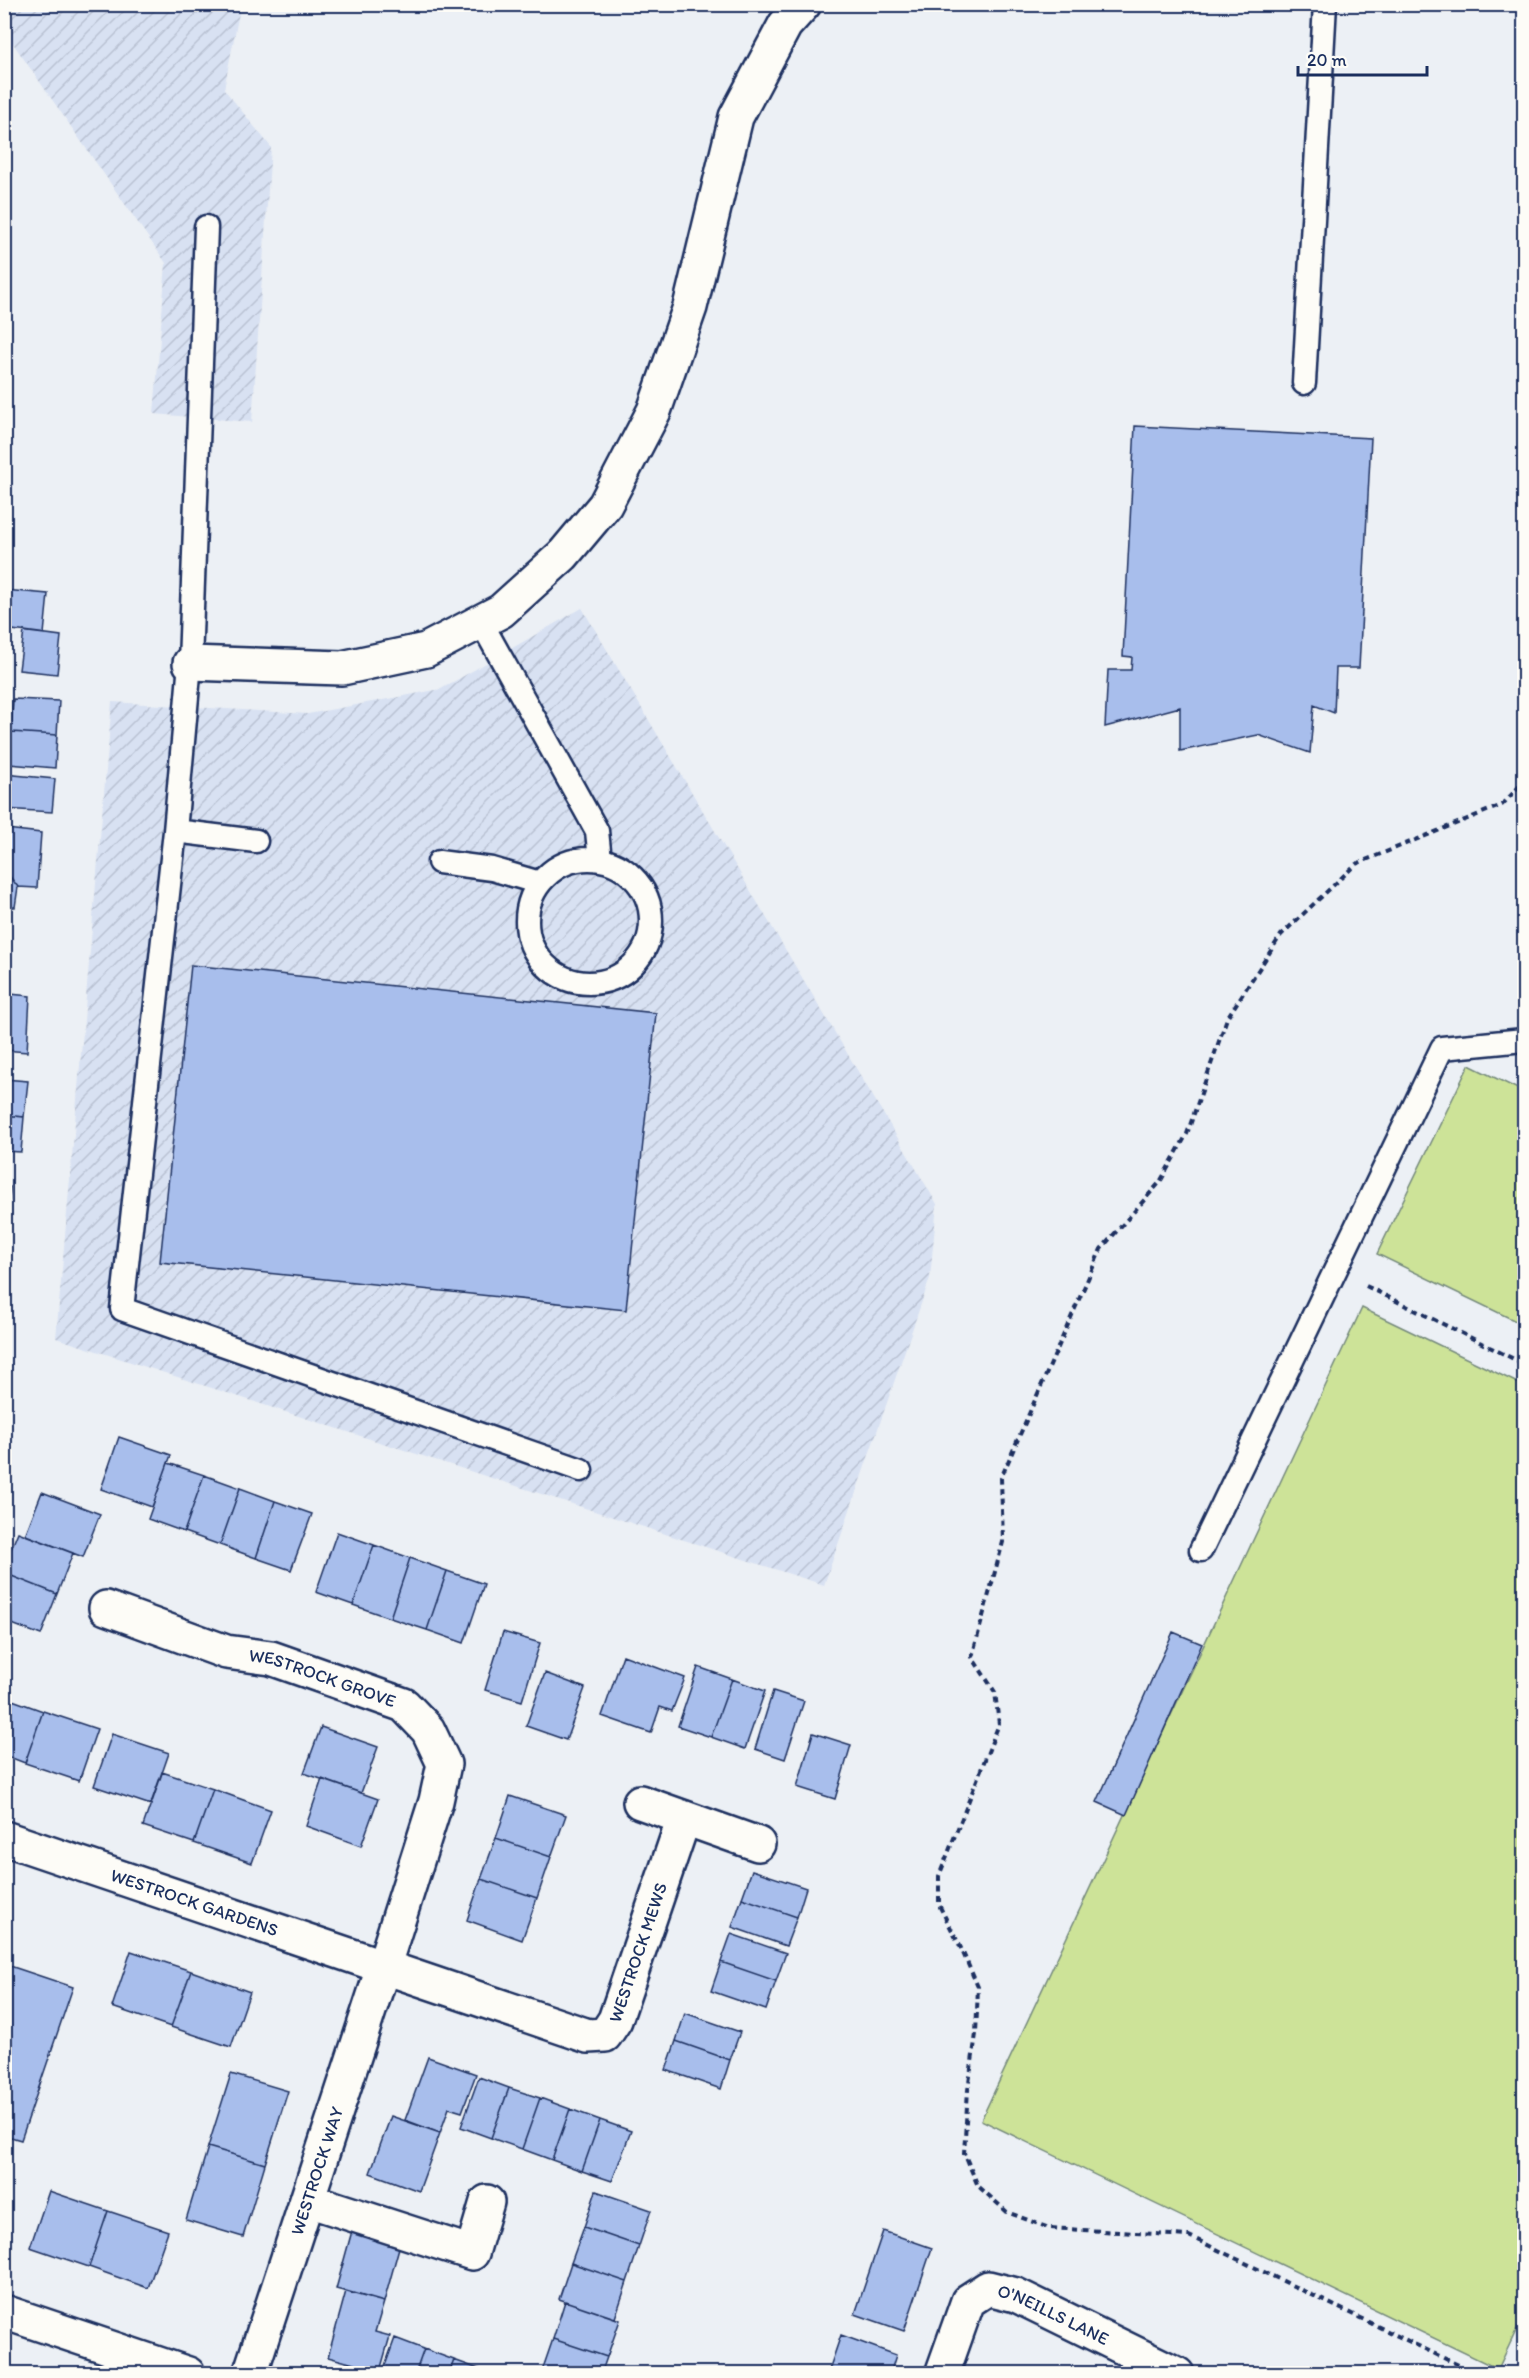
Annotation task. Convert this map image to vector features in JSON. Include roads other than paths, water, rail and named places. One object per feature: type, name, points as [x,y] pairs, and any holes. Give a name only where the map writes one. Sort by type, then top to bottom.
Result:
[{"type":"street","points":[[190,663],[342,668],[426,650],[501,611],[563,555],[605,505],[654,411],[686,317],[736,117],[785,25],[804,4]]},
{"type":"street","name":"WESTROCK GROVE","points":[[106,1608],[226,1652],[271,1658],[404,1705],[428,1730],[444,1764],[436,1801],[383,1968]]},
{"type":"street","points":[[640,1802],[758,1844]]},
{"type":"street","name":"WESTROCK MEWS","points":[[383,1968],[588,2036],[605,2035],[615,2020],[684,1818]]},
{"type":"street","name":"WESTROCK GARDENS","points":[[4,1838],[383,1968]]},
{"type":"street","name":"WESTROCK WAY","points":[[250,2373],[383,1968]]},
{"type":"street","points":[[308,2200],[472,2253],[487,2202]]},
{"type":"street","name":"O'NEILLS LANE","points":[[942,2373],[968,2301],[988,2288],[1016,2295],[1177,2373]]},
{"type":"street","points":[[4,2312],[188,2373]]},
{"type":"lane","points":[[1304,383],[1324,4]]},
{"type":"lane","points":[[206,227],[190,663],[175,831],[122,1309],[581,1470]]},
{"type":"lane","points":[[481,622],[597,831],[600,860]]},
{"type":"lane","points":[[175,831],[256,841]]},
{"type":"lane","points":[[583,859],[600,860],[617,865],[632,876],[643,890],[650,906],[651,916],[648,942],[640,958],[627,971],[611,980],[594,984],[576,982],[551,970],[533,951],[527,934],[526,916],[530,898],[540,883],[552,870],[566,862],[583,859]]},
{"type":"lane","points":[[439,862],[492,869],[540,883]]},
{"type":"lane","points":[[1201,1550],[1442,1048],[1524,1040]]}]
